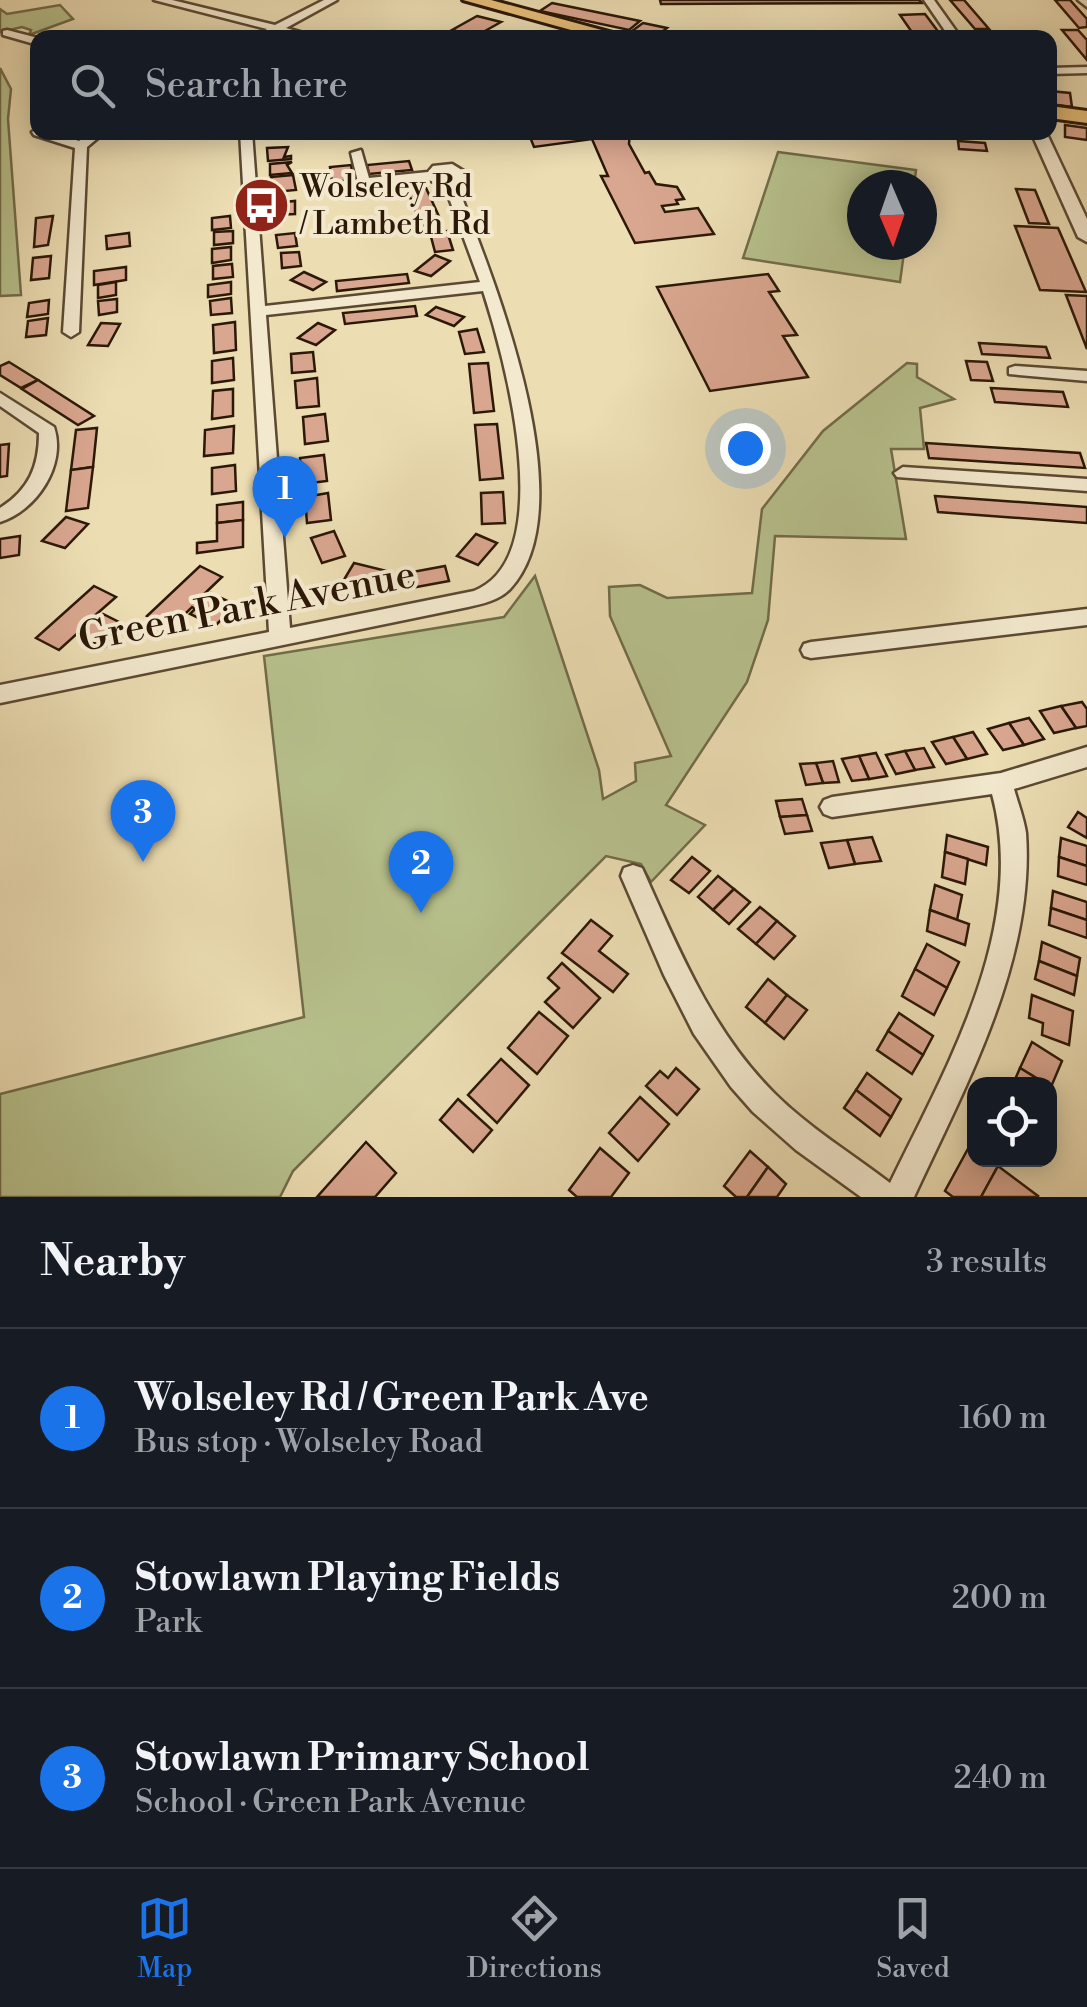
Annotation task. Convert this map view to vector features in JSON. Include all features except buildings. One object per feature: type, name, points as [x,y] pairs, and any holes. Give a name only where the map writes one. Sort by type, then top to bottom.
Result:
[{"type":"highway","points":[[471,0],[590,30]]},
{"type":"highway","points":[[1057,113],[1087,117]]},
{"type":"street","points":[[158,0],[286,30]]},
{"type":"street","points":[[275,30],[332,0]]},
{"type":"street","points":[[930,0],[951,30]]},
{"type":"street","points":[[17,33],[30,39]]},
{"type":"street","points":[[1057,71],[1087,70]]},
{"type":"street","points":[[19,126],[30,129]]},
{"type":"street","points":[[63,140],[81,146]]},
{"type":"street","points":[[71,332],[81,146],[89,140]]},
{"type":"street","points":[[247,140],[280,638]]},
{"type":"street","points":[[1042,140],[1087,237]]},
{"type":"street","points":[[258,311],[488,286],[450,182],[436,181],[432,176],[364,183],[357,153]]},
{"type":"street","name":"Green Park Avenue","points":[[0,694],[446,606],[489,594],[505,582],[519,558],[528,504],[517,384],[488,286]]},
{"type":"street","points":[[1015,371],[1087,376]]},
{"type":"street","points":[[0,398],[48,431],[49,443],[41,480],[33,493],[0,516]]},
{"type":"street","points":[[903,473],[1087,485]]},
{"type":"street","points":[[812,650],[1087,617]]},
{"type":"street","points":[[832,807],[1001,783],[1087,757]]},
{"type":"street","points":[[898,1197],[973,1036],[996,966],[1010,894],[1016,832],[1001,783]]},
{"type":"street","points":[[632,876],[677,978],[713,1042],[764,1104],[885,1197]]},
{"type":"green space","points":[[60,5],[73,19],[43,30],[22,27],[0,32],[0,9],[7,14]]},
{"type":"green space","points":[[0,68],[11,89],[8,119],[21,295],[0,296]]},
{"type":"green space","points":[[778,152],[916,170],[847,170],[847,260],[903,260],[900,282],[743,258]]},
{"type":"green space","points":[[907,363],[917,364],[917,377],[954,399],[920,408],[924,449],[891,449],[906,539],[775,536],[768,620],[747,682],[666,805],[705,825],[651,882],[641,864],[606,856],[293,1171],[280,1197],[0,1197],[0,1094],[304,1017],[264,656],[504,617],[535,576],[599,770],[603,799],[636,781],[635,763],[671,756],[610,616],[609,587],[640,585],[667,598],[752,593],[762,509],[823,431]]},
{"type":"place","name":"Wolseley Rd / Lambeth Rd","points":[[261,205]]},
{"type":"place","name":"Wolseley Rd / Green Park Ave","points":[[285,538]]},
{"type":"place","name":"Stowlawn Primary School","points":[[143,862]]},
{"type":"place","name":"Stowlawn Playing Fields","points":[[421,913]]}]
